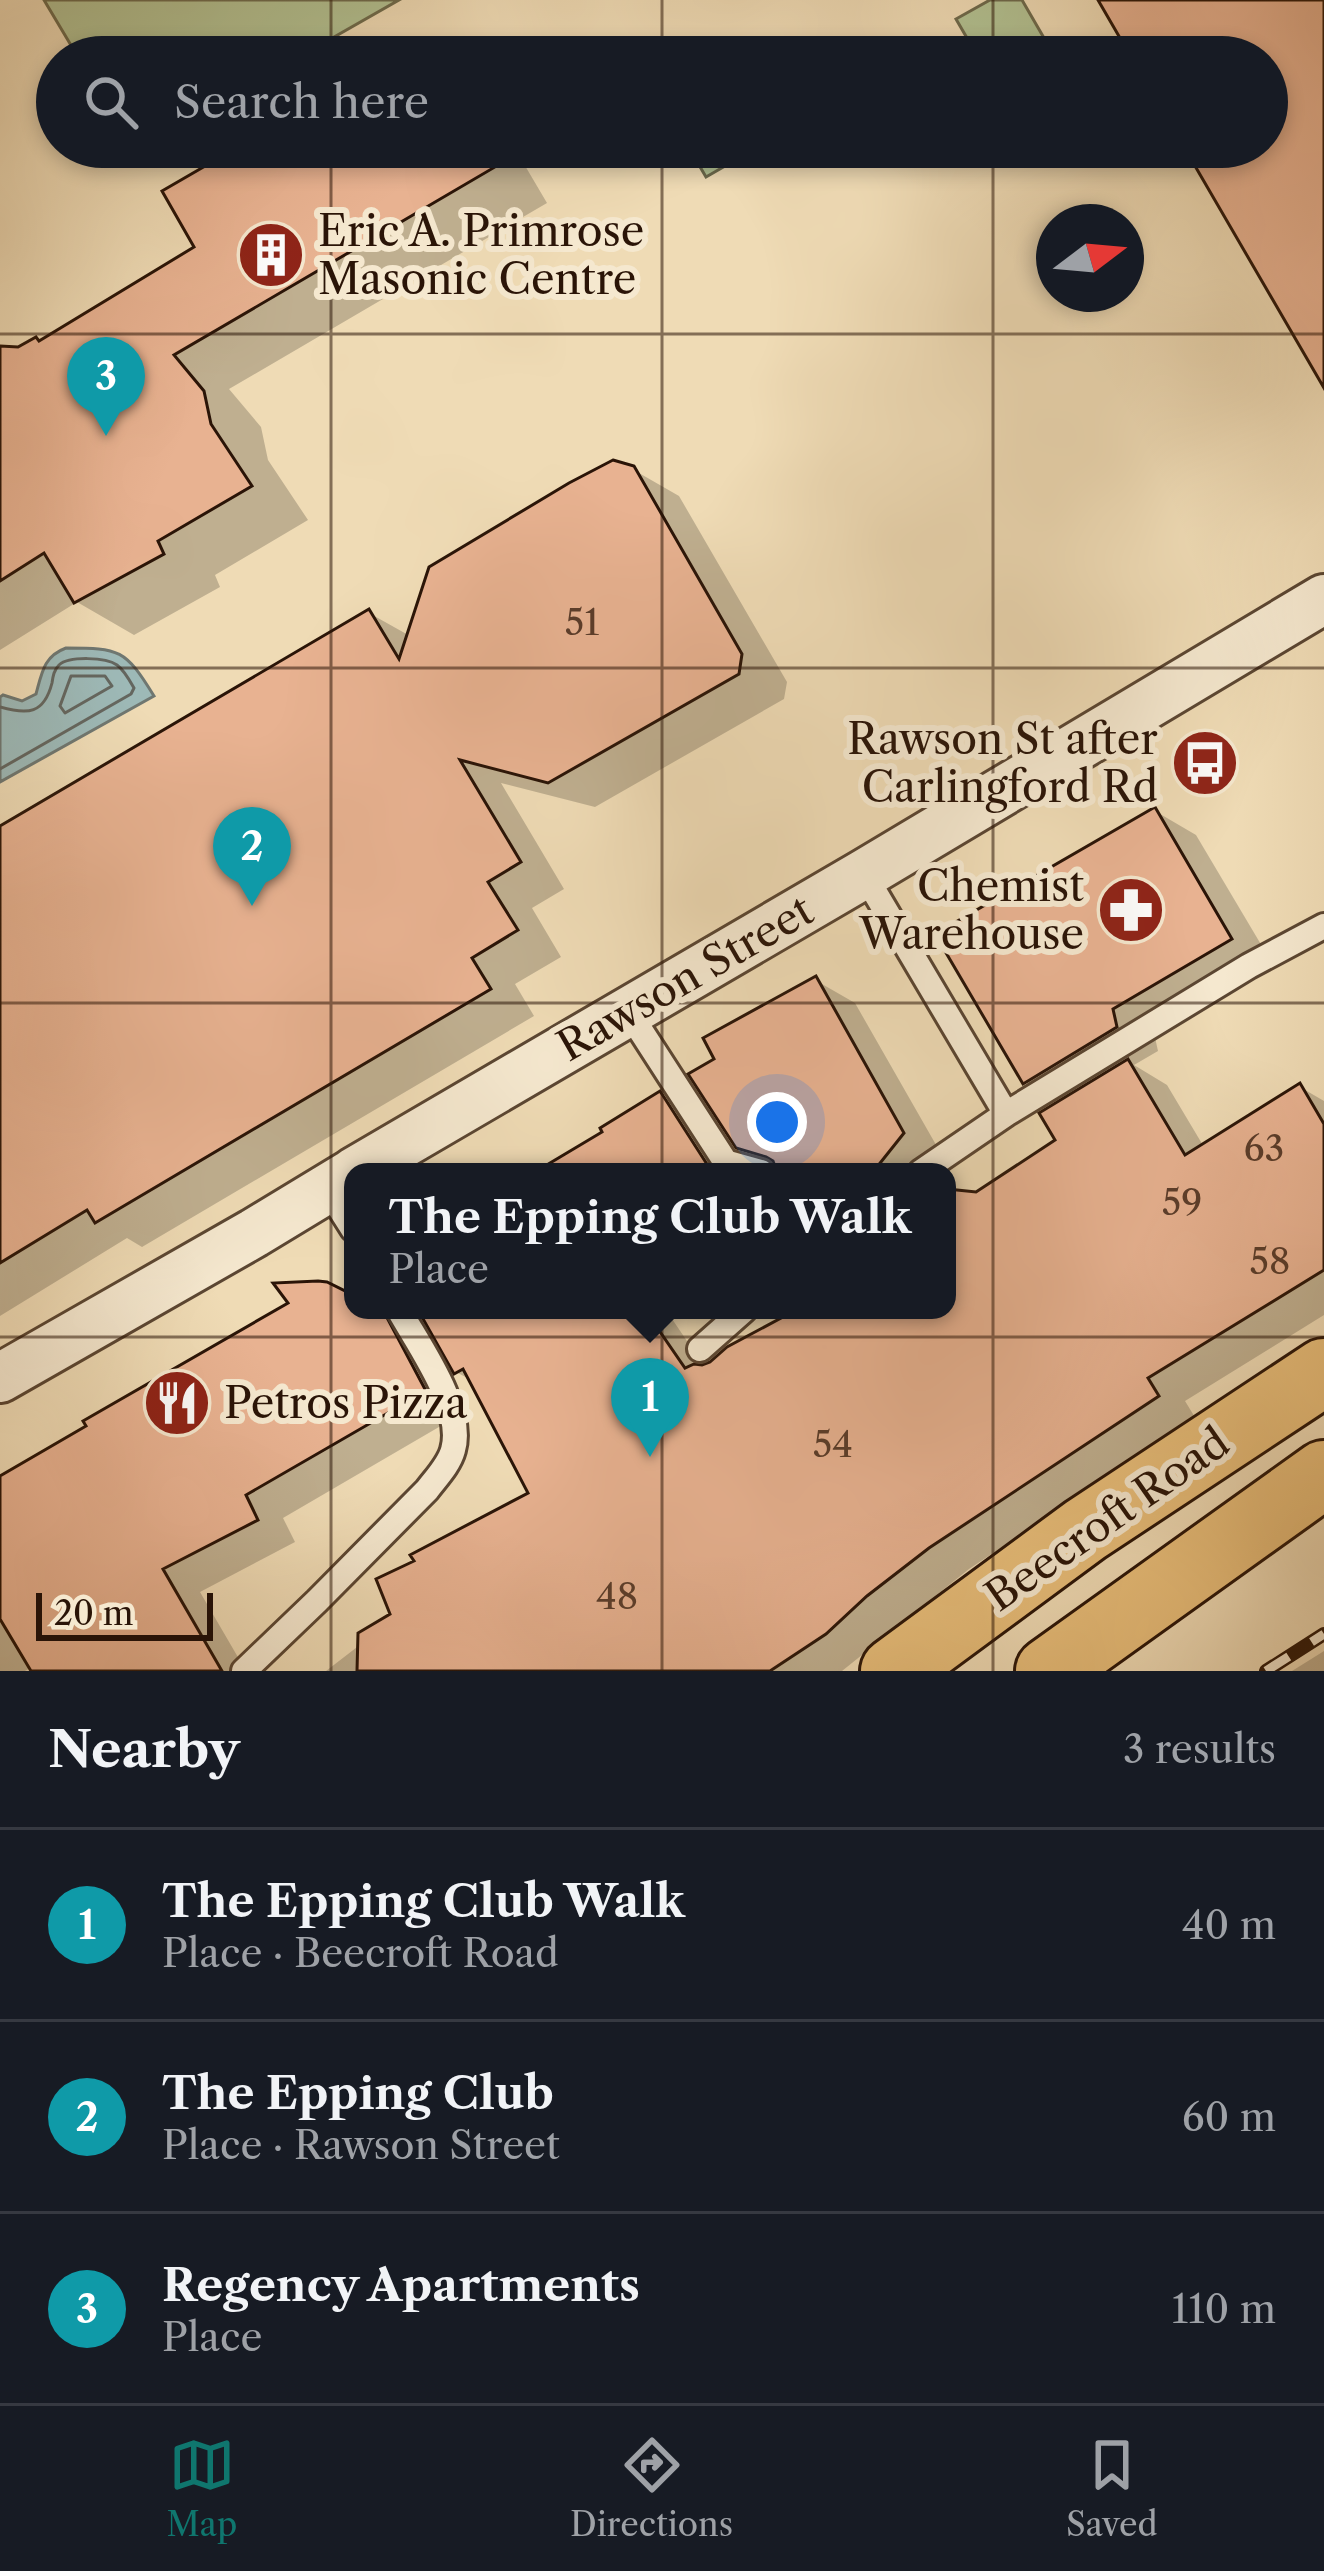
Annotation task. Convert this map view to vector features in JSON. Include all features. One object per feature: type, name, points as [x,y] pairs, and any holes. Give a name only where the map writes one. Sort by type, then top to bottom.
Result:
[{"type":"main road","name":"Beecroft Road","points":[[894,1671],[1084,1531],[1324,1372]]},
{"type":"main road","name":"Beecroft Road","points":[[1049,1671],[1324,1474]]},
{"type":"street","name":"Rawson Street","points":[[370,1163],[1324,599]]},
{"type":"street","name":"Rawson Street","points":[[0,1378],[344,1179]]},
{"type":"lane","points":[[864,874],[1006,1114]]},
{"type":"lane","points":[[934,1163],[1249,966],[1324,926]]},
{"type":"lane","points":[[628,1011],[725,1163]]},
{"type":"lane","points":[[244,1671],[427,1490],[453,1450],[455,1425],[448,1400],[404,1319]]},
{"type":"lane","points":[[700,1348],[734,1319]]},
{"type":"green space","points":[[44,0],[399,0],[336,36],[65,36]]},
{"type":"green space","points":[[990,0],[1022,0],[1043,36],[966,36],[956,19]]},
{"type":"green space","points":[[701,168],[722,168],[706,177]]},
{"type":"water","points":[[66,648],[119,654],[154,696],[0,782],[0,697],[22,701],[36,694],[48,660]]},
{"type":"building","points":[[1098,0],[1324,0],[1324,388],[1196,168],[1288,168],[1288,36],[1119,36]]},
{"type":"building","points":[[202,168],[493,168],[174,355],[204,391],[211,424],[252,486],[158,541],[164,554],[74,603],[44,553],[0,581],[0,346],[18,347],[36,337],[39,341],[194,247],[162,191]]},
{"type":"building","points":[[613,460],[634,466],[742,654],[739,674],[548,783],[460,760],[521,862],[488,882],[518,930],[472,958],[491,989],[95,1223],[87,1210],[0,1263],[0,826],[369,609],[399,659],[429,567]]},
{"type":"building","points":[[1155,807],[1232,939],[1113,1009],[1117,1027],[1023,1084],[935,934]]},
{"type":"building","points":[[816,976],[904,1133],[880,1163],[774,1163],[736,1148],[688,1074],[714,1059],[703,1038]]},
{"type":"building","points":[[1128,1059],[1185,1155],[1300,1083],[1324,1124],[1324,1270],[1148,1378],[1159,1396],[929,1548],[826,1634],[770,1671],[357,1671],[358,1633],[390,1614],[376,1579],[414,1561],[410,1555],[528,1493],[463,1369],[454,1374],[423,1319],[651,1319],[685,1368],[710,1362],[727,1347],[779,1319],[956,1319],[956,1190],[976,1192],[1055,1140],[1039,1113]]},
{"type":"building","points":[[660,1091],[706,1163],[550,1163],[602,1132],[600,1128]]},
{"type":"building","points":[[327,1282],[344,1290],[344,1319],[388,1319],[426,1391],[246,1495],[258,1520],[163,1569],[222,1671],[31,1671],[0,1619],[0,1476],[86,1426],[83,1421],[288,1303],[273,1283]]},
{"type":"railway","points":[[1266,1671],[1324,1634]]},
{"type":"place","name":"Eric A. Primrose Masonic Centre","points":[[271,255]]},
{"type":"place","name":"Regency Apartments","points":[[106,436]]},
{"type":"place","name":"Rawson St after Carlingford Rd","points":[[1205,763]]},
{"type":"place","name":"The Epping Club","points":[[252,906]]},
{"type":"place","name":"Chemist Warehouse","points":[[1131,910]]},
{"type":"place","name":"Petros Pizza","points":[[177,1403]]},
{"type":"place","name":"The Epping Club Walk","points":[[650,1457]]}]
